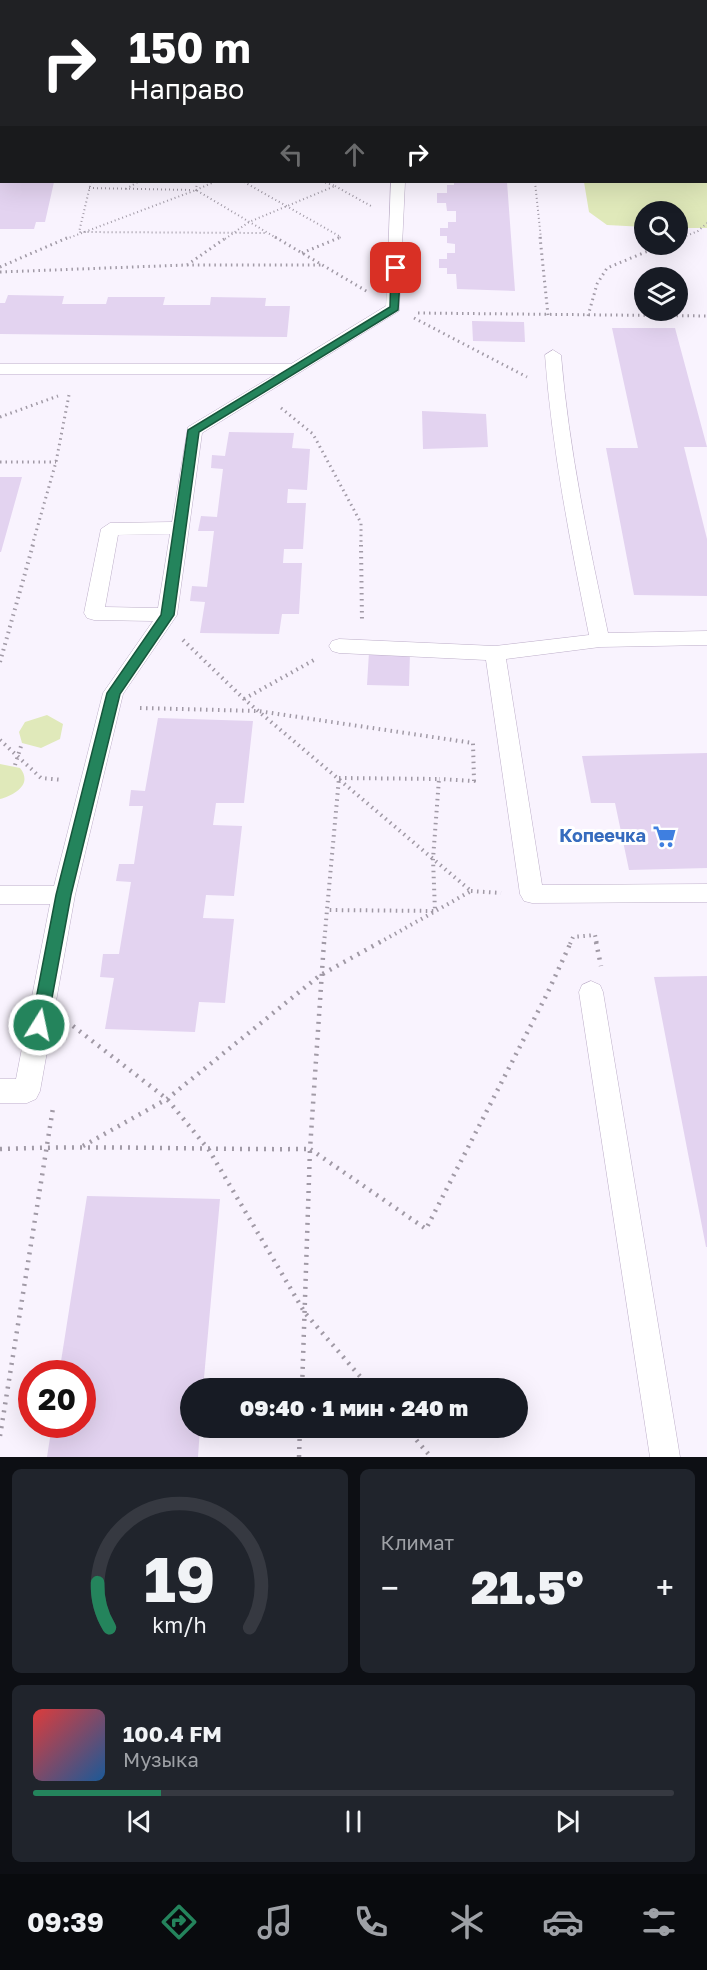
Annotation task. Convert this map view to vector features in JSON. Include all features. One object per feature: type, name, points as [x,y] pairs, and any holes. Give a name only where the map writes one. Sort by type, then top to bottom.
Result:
[{"type":"lane","points":[[0,1091],[27,1091],[63,895],[113,693],[167,615],[194,430],[394,308],[398,183]]},
{"type":"lane","points":[[553,355],[570,500],[600,640]]},
{"type":"lane","points":[[0,369],[297,369]]},
{"type":"lane","points":[[167,615],[94,613],[110,529],[180,528]]},
{"type":"lane","points":[[339,646],[495,653],[600,640],[707,638]]},
{"type":"lane","points":[[495,653],[532,894],[707,893]]},
{"type":"lane","points":[[0,895],[63,895]]},
{"type":"lane","points":[[596,981],[665,1457]]},
{"type":"path","points":[[79,232],[91,183]]},
{"type":"path","points":[[125,189],[136,183]]},
{"type":"path","points":[[196,190],[197,183]]},
{"type":"path","points":[[0,267],[37,253],[79,232],[212,183]]},
{"type":"path","points":[[246,183],[341,237],[302,254]]},
{"type":"path","points":[[327,183],[371,206],[397,213]]},
{"type":"path","points":[[535,183],[548,315]]},
{"type":"path","points":[[186,266],[249,222],[335,186]]},
{"type":"path","points":[[89,188],[196,190],[394,308],[556,393]]},
{"type":"path","points":[[688,235],[698,231],[707,223]]},
{"type":"path","points":[[79,232],[267,233]]},
{"type":"path","points":[[588,316],[597,284],[606,268],[637,255]]},
{"type":"path","points":[[0,272],[186,266],[324,265]]},
{"type":"path","points":[[394,308],[422,313],[707,316]]},
{"type":"path","points":[[260,391],[314,434],[361,523],[362,647]]},
{"type":"path","points":[[0,417],[56,396],[71,395],[56,462],[0,662]]},
{"type":"path","points":[[0,462],[56,462]]},
{"type":"path","points":[[83,1146],[167,1099],[319,976],[471,891],[244,699],[177,634]]},
{"type":"path","points":[[244,699],[339,646]]},
{"type":"path","points":[[136,707],[258,711],[473,743],[474,781],[339,778]]},
{"type":"path","points":[[0,740],[20,756],[41,778],[91,782]]},
{"type":"path","points":[[15,765],[20,756],[22,742]]},
{"type":"path","points":[[302,1378],[310,1149],[319,976],[339,778]]},
{"type":"path","points":[[435,911],[433,859],[439,780]]},
{"type":"path","points":[[326,910],[435,911]]},
{"type":"path","points":[[0,1149],[83,1146],[209,1150],[310,1149],[426,1229],[542,1005],[573,937],[595,935],[596,981]]},
{"type":"path","points":[[66,1033],[67,1022],[167,1099],[209,1150],[305,1313],[362,1378]]},
{"type":"path","points":[[0,1436],[54,1103]]},
{"type":"path","points":[[299,1457],[300,1438]]},
{"type":"path","points":[[415,1438],[431,1457]]},
{"type":"green space","points":[[584,183],[707,183],[707,228],[688,228],[688,201],[634,201],[634,226],[607,225],[589,212]]},
{"type":"green space","points":[[47,715],[63,724],[60,739],[41,748],[22,743],[19,732],[25,722]]},
{"type":"green space","points":[[0,764],[20,768],[24,779],[16,792],[0,799]]},
{"type":"building","points":[[0,183],[54,183],[45,222],[36,222],[34,229],[0,229]]},
{"type":"building","points":[[454,183],[507,183],[515,291],[457,289],[456,274],[447,274],[447,268],[439,268],[439,259],[447,259],[447,253],[455,253],[455,244],[447,243],[447,236],[440,236],[440,228],[448,228],[448,222],[456,222],[456,211],[447,211],[446,203],[437,203],[437,193],[447,193],[447,185],[454,185]]},
{"type":"building","points":[[8,295],[64,296],[62,304],[106,304],[108,297],[165,297],[163,305],[210,305],[211,297],[266,298],[265,306],[290,306],[287,337],[0,334],[0,303],[5,303]]},
{"type":"building","points":[[472,321],[524,322],[525,342],[473,341]]},
{"type":"building","points":[[612,328],[675,328],[707,447],[684,447],[707,539],[707,596],[634,595],[606,448],[638,448]]},
{"type":"building","points":[[422,411],[486,414],[488,447],[423,449]]},
{"type":"building","points":[[229,432],[294,433],[292,448],[310,449],[307,490],[288,489],[287,503],[306,503],[303,549],[284,549],[283,563],[302,563],[299,614],[282,614],[279,634],[200,633],[205,602],[190,601],[192,586],[207,587],[214,531],[198,531],[201,516],[217,517],[223,469],[211,468],[212,455],[225,456]]},
{"type":"building","points":[[0,477],[22,477],[1,552],[0,552]]},
{"type":"building","points":[[369,652],[410,653],[409,686],[367,685]]},
{"type":"building","points":[[158,718],[253,721],[244,803],[216,803],[213,825],[242,826],[234,896],[206,895],[203,918],[234,919],[225,1003],[199,1002],[195,1032],[105,1029],[114,978],[100,977],[103,954],[119,954],[131,882],[116,881],[119,864],[134,864],[143,806],[129,806],[131,790],[145,791]]},
{"type":"building","name":"Копеечка","points":[[707,753],[707,868],[629,870],[615,803],[591,803],[582,756]]},
{"type":"building","points":[[707,976],[707,1247],[706,1247],[654,977]]},
{"type":"building","points":[[87,1196],[220,1199],[204,1378],[180,1378],[180,1438],[199,1438],[198,1457],[47,1457],[50,1438],[96,1438],[96,1360],[61,1360]]},
{"type":"place","name":"Копеечка","points":[[664,836]]},
{"type":"route","points":[[39,1025],[63,895],[113,693],[167,615],[194,430],[394,308],[396,268]]}]
